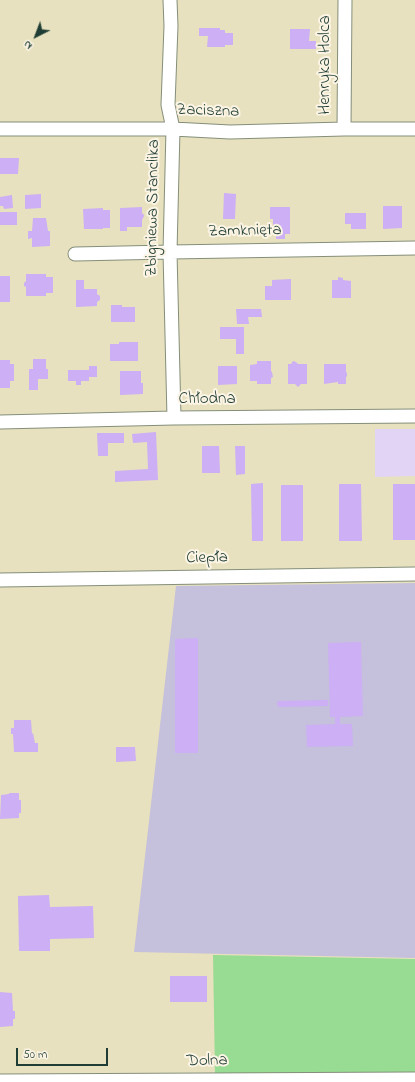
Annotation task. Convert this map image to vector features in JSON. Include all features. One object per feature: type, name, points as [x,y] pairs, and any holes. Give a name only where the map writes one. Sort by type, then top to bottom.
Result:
[{"type":"street","name":"Zbigniewa Stanclika","points":[[170,0],[171,26],[168,105],[174,129],[170,252],[174,418]]},
{"type":"street","name":"Henryka Holca","points":[[344,129],[345,0]]},
{"type":"street","name":"Zaciszna","points":[[0,129],[174,129],[230,132],[344,129],[415,130]]},
{"type":"street","name":"Zamknięta","points":[[75,254],[415,248]]},
{"type":"street","name":"Chłodna","points":[[0,422],[174,418],[415,416]]},
{"type":"street","name":"Ciepła","points":[[0,580],[415,574]]},
{"type":"street","name":"Dolna","points":[[0,1081],[114,1082],[415,1079]]},
{"type":"shaded area","points":[[375,429],[415,429],[415,476],[375,477]]},
{"type":"shaded area","points":[[415,583],[415,958],[134,952],[176,586]]},
{"type":"green space","points":[[213,955],[415,959],[415,1074],[215,1074]]},
{"type":"building","points":[[199,28],[220,28],[220,30],[225,30],[225,33],[233,33],[233,45],[225,45],[225,47],[207,47],[208,36],[199,36]]},
{"type":"building","points":[[290,29],[310,29],[309,41],[316,41],[316,49],[290,49]]},
{"type":"building","points":[[0,158],[19,158],[18,174],[0,174]]},
{"type":"building","points":[[224,193],[236,194],[235,219],[223,219]]},
{"type":"building","points":[[41,194],[41,208],[25,209],[25,195]]},
{"type":"building","points":[[12,195],[13,208],[4,209],[3,206],[0,206],[0,197]]},
{"type":"building","points":[[383,206],[402,206],[402,228],[383,229]]},
{"type":"building","points":[[142,207],[142,213],[144,216],[142,220],[142,227],[127,227],[127,231],[120,231],[120,208]]},
{"type":"building","points":[[270,207],[290,207],[290,234],[285,234],[285,239],[276,239],[276,234],[273,234],[273,219],[270,219]]},
{"type":"building","points":[[103,208],[103,210],[110,210],[110,228],[84,229],[83,209]]},
{"type":"building","points":[[0,212],[17,212],[17,225],[0,225]]},
{"type":"building","points":[[345,213],[366,213],[366,229],[351,229],[351,224],[345,224]]},
{"type":"building","points":[[33,218],[46,218],[48,231],[50,231],[50,246],[32,247],[32,238],[28,239],[28,231],[32,231]]},
{"type":"building","points":[[26,274],[46,274],[46,277],[53,277],[53,293],[46,293],[46,296],[26,296],[26,287],[24,286],[24,283],[26,281]]},
{"type":"building","points":[[0,276],[10,276],[10,302],[0,302]]},
{"type":"building","points":[[338,277],[343,278],[343,280],[351,281],[351,298],[332,298],[332,280],[338,280]]},
{"type":"building","points":[[291,279],[291,300],[265,300],[265,286],[272,286],[272,280]]},
{"type":"building","points":[[76,280],[84,280],[84,289],[97,289],[97,294],[100,296],[100,300],[97,302],[97,306],[76,307]]},
{"type":"building","points":[[111,305],[135,307],[135,322],[111,322]]},
{"type":"building","points":[[236,309],[261,309],[262,317],[248,317],[249,324],[237,324]]},
{"type":"building","points":[[220,327],[244,327],[244,354],[236,354],[236,339],[220,339]]},
{"type":"building","points":[[119,342],[138,342],[138,361],[110,361],[110,344],[119,344]]},
{"type":"building","points":[[33,359],[46,359],[46,369],[48,369],[48,379],[38,379],[38,390],[29,390],[29,369],[33,369]]},
{"type":"building","points":[[0,360],[10,360],[10,364],[14,364],[14,381],[10,381],[10,388],[0,388]]},
{"type":"building","points":[[257,361],[271,361],[271,371],[273,377],[271,378],[271,384],[257,384],[257,381],[250,381],[250,365],[257,364]]},
{"type":"building","points":[[293,361],[298,364],[307,364],[307,384],[301,384],[298,387],[295,384],[288,384],[288,364],[291,364]]},
{"type":"building","points":[[324,364],[346,364],[346,384],[338,384],[338,382],[324,384]]},
{"type":"building","points":[[89,366],[97,366],[97,377],[89,377],[89,381],[81,381],[81,385],[76,385],[76,381],[68,381],[68,370],[89,370]]},
{"type":"building","points":[[218,366],[237,366],[237,384],[218,385]]},
{"type":"building","points":[[120,371],[141,371],[143,394],[120,395]]},
{"type":"building","points":[[156,432],[158,480],[115,482],[115,471],[148,469],[147,442],[133,443],[132,434]]},
{"type":"building","points":[[97,433],[124,433],[124,443],[108,443],[108,456],[98,456]]},
{"type":"building","points":[[202,446],[219,446],[220,473],[202,473]]},
{"type":"building","points":[[235,446],[245,446],[245,474],[236,475]]},
{"type":"building","points":[[263,483],[263,541],[252,541],[251,484]]},
{"type":"building","points":[[339,484],[361,484],[362,541],[339,541]]},
{"type":"building","points":[[393,484],[415,484],[415,540],[393,540]]},
{"type":"building","points":[[281,485],[303,485],[303,541],[281,541]]},
{"type":"building","points":[[198,638],[198,753],[175,753],[175,639]]},
{"type":"building","points":[[361,642],[363,716],[340,717],[340,724],[352,724],[353,746],[307,747],[306,725],[335,724],[335,717],[330,717],[328,643]]},
{"type":"building","points":[[328,700],[328,706],[278,707],[277,701]]},
{"type":"building","points":[[14,720],[31,720],[32,734],[33,733],[35,743],[38,743],[38,752],[14,752],[13,734],[11,734],[11,728],[14,728]]},
{"type":"building","points":[[116,747],[135,747],[136,761],[116,762]]},
{"type":"building","points":[[19,793],[19,800],[21,800],[21,813],[19,813],[19,818],[0,819],[1,795]]},
{"type":"building","points":[[49,895],[50,907],[93,906],[94,938],[50,939],[50,951],[19,951],[18,896]]},
{"type":"building","points":[[170,976],[207,976],[207,1002],[170,1002]]},
{"type":"building","points":[[0,992],[12,993],[13,1011],[15,1011],[13,1026],[0,1027]]}]
